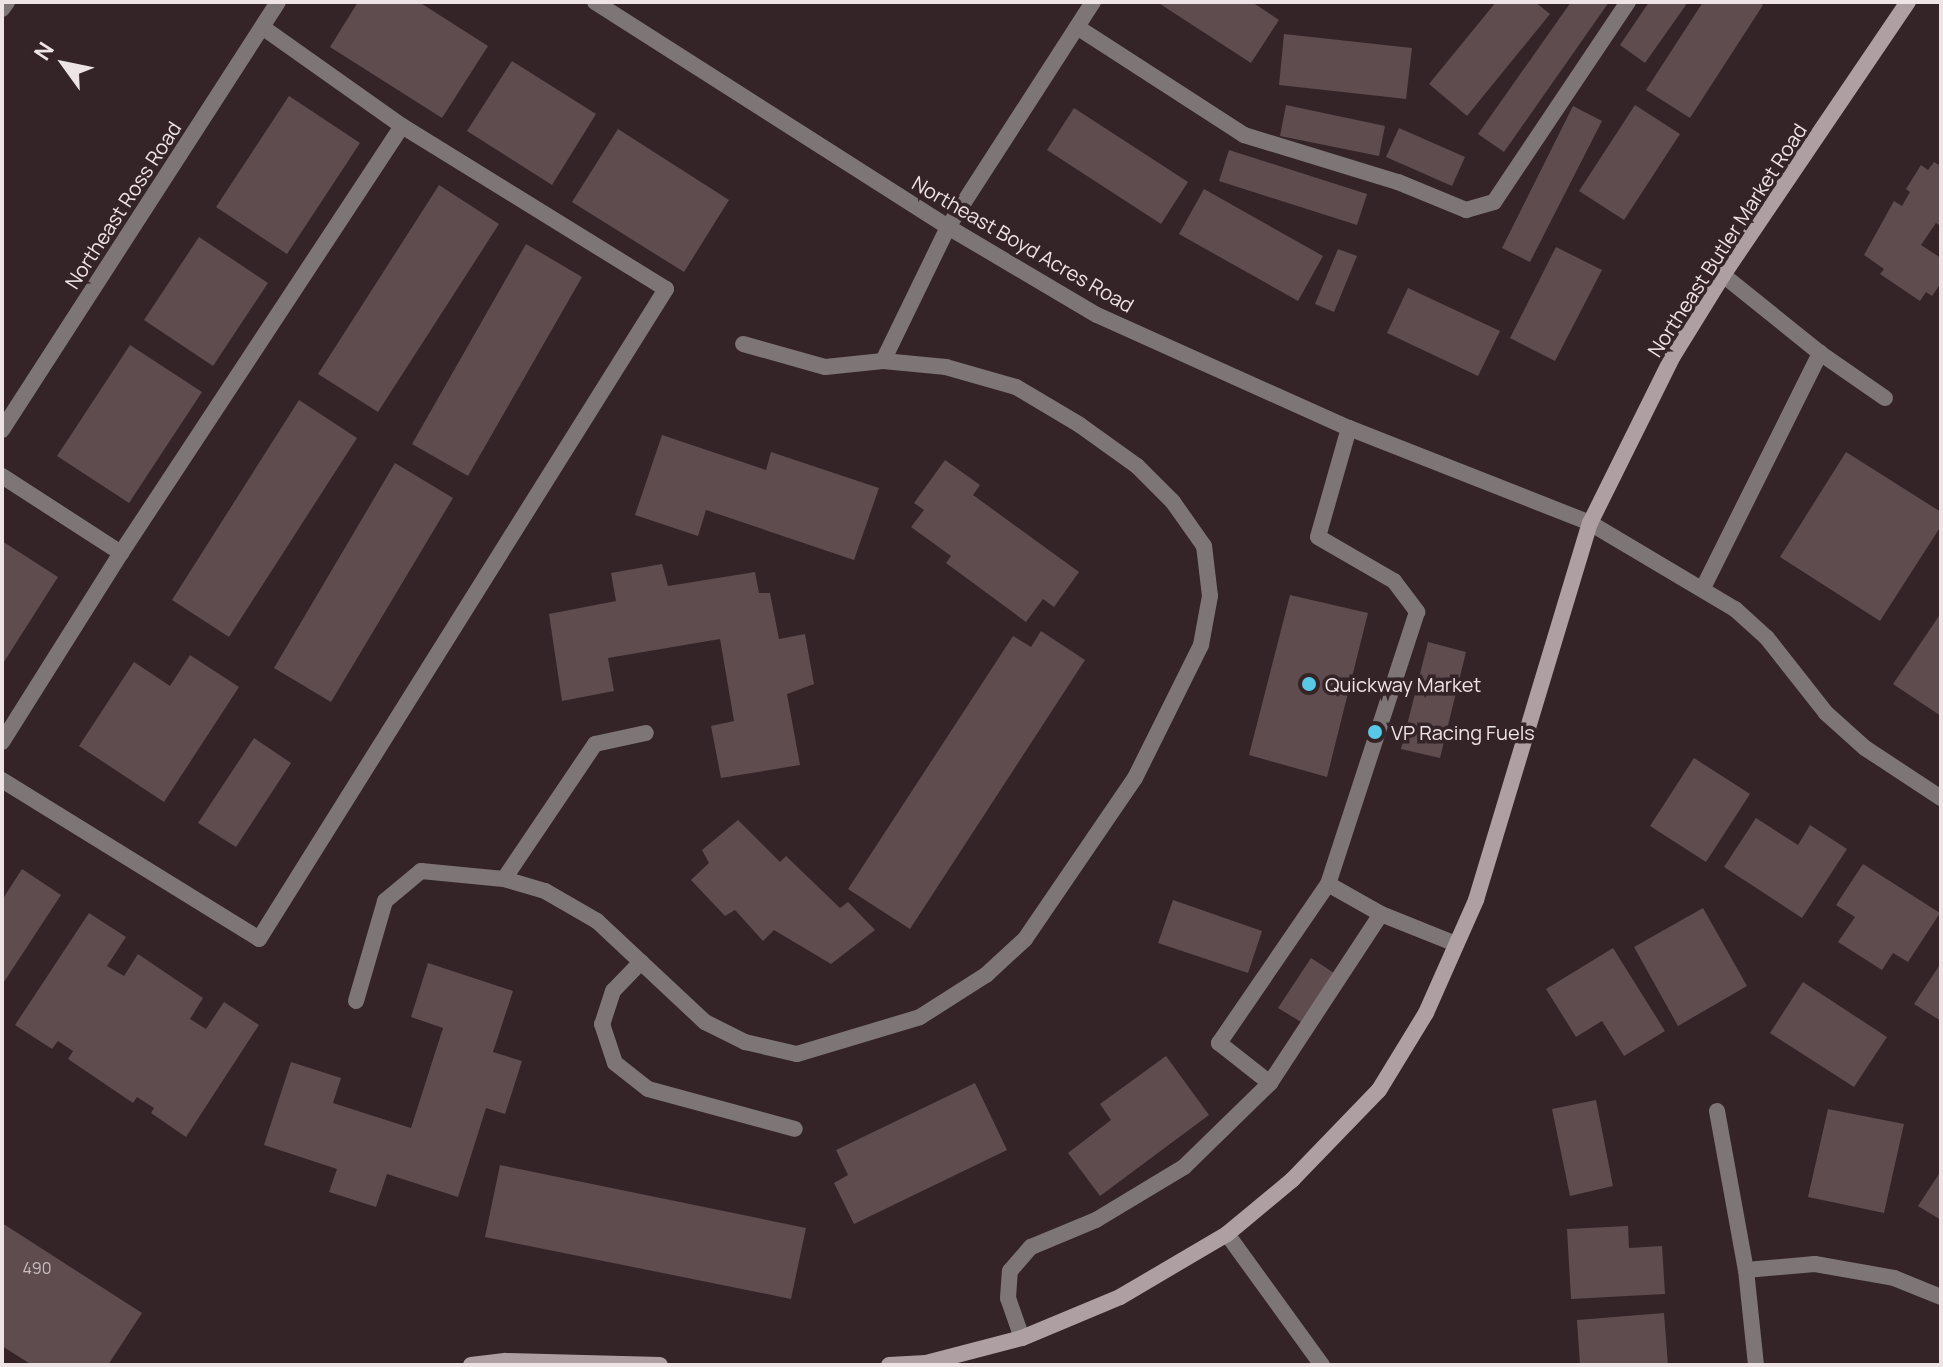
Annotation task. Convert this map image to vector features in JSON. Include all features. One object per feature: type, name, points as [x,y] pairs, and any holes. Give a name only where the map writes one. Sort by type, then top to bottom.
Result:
[{"type":"main road","name":"Northeast Butler Market Road","points":[[889,1365],[926,1363],[1022,1338],[1120,1297],[1227,1234],[1292,1180],[1379,1090],[1426,1013],[1476,900],[1590,523],[1673,356],[1723,275],[1908,2]]},
{"type":"main road","points":[[471,1365],[565,1361],[660,1365]]},
{"type":"street","points":[[2,9],[7,2]]},
{"type":"street","name":"Northeast Ross Road","points":[[2,430],[278,2]]},
{"type":"street","name":"Northeast Boyd Acres Road","points":[[595,2],[948,227],[1097,315],[1349,428],[1590,523],[1703,588],[1735,609],[1767,638],[1826,713],[1865,748],[1941,798]]},
{"type":"street","points":[[883,361],[948,227],[1093,2]]},
{"type":"street","points":[[1077,27],[1244,135],[1398,182],[1466,210],[1494,202],[1628,2]]},
{"type":"street","points":[[2,780],[259,939],[666,289],[402,126],[262,27]]},
{"type":"street","points":[[2,742],[121,553],[402,126]]},
{"type":"street","points":[[1723,275],[1820,353],[1885,398]]},
{"type":"street","points":[[356,1001],[385,901],[421,871],[504,879],[545,891],[597,921],[705,1022],[745,1042],[797,1054],[920,1017],[986,975],[1025,939],[1135,778],[1201,645],[1210,596],[1204,546],[1173,502],[1137,466],[1080,425],[1016,387],[946,367],[883,361],[825,367],[743,344]]},
{"type":"street","points":[[1703,588],[1820,353]]},
{"type":"street","points":[[1270,1083],[1219,1043],[1328,884],[1417,612],[1394,581],[1318,537],[1349,428]]},
{"type":"street","points":[[2,476],[121,553]]},
{"type":"street","points":[[504,879],[595,744],[646,733]]},
{"type":"street","points":[[1328,884],[1381,914],[1456,944]]},
{"type":"street","points":[[1022,1338],[1008,1298],[1010,1271],[1031,1247],[1096,1220],[1184,1167],[1270,1083],[1381,914]]},
{"type":"street","points":[[641,962],[613,991],[602,1024],[615,1063],[648,1089],[795,1129]]},
{"type":"street","points":[[1717,1111],[1746,1270],[1756,1365]]},
{"type":"street","points":[[1227,1234],[1322,1365]]},
{"type":"street","points":[[1746,1270],[1815,1264],[1894,1278],[1941,1297]]},
{"type":"building","points":[[358,2],[419,2],[488,46],[442,118],[330,47]]},
{"type":"building","points":[[1157,2],[1252,2],[1279,20],[1251,63]]},
{"type":"building","points":[[1496,2],[1535,2],[1550,14],[1467,116],[1429,84]]},
{"type":"building","points":[[1571,2],[1609,2],[1504,152],[1478,134]]},
{"type":"building","points":[[1649,2],[1688,2],[1645,63],[1620,45]]},
{"type":"building","points":[[1703,2],[1758,2],[1763,5],[1690,118],[1646,90]]},
{"type":"building","points":[[1284,34],[1412,48],[1406,99],[1279,85]]},
{"type":"building","points":[[512,61],[596,114],[552,185],[467,131]]},
{"type":"building","points":[[289,96],[360,143],[287,254],[216,207]]},
{"type":"building","points":[[1286,105],[1385,126],[1379,156],[1280,136]]},
{"type":"building","points":[[1635,105],[1680,134],[1624,220],[1579,191]]},
{"type":"building","points":[[1573,106],[1602,121],[1530,262],[1502,248]]},
{"type":"building","points":[[1074,108],[1188,182],[1161,224],[1047,150]]},
{"type":"building","points":[[1399,128],[1465,157],[1452,186],[1386,157]]},
{"type":"building","points":[[618,129],[729,200],[684,272],[572,202]]},
{"type":"building","points":[[1229,150],[1367,194],[1357,225],[1219,181]]},
{"type":"building","points":[[1934,162],[1941,166],[1941,226],[1936,223],[1921,245],[1941,258],[1941,283],[1932,296],[1926,292],[1920,301],[1880,274],[1884,269],[1864,255],[1894,201],[1902,206],[1910,192],[1906,189],[1921,165],[1928,170]]},
{"type":"building","points":[[439,185],[499,224],[378,412],[318,374]]},
{"type":"building","points":[[1204,189],[1323,256],[1298,301],[1179,234]]},
{"type":"building","points":[[199,237],[268,283],[213,366],[144,320]]},
{"type":"building","points":[[526,244],[582,277],[468,476],[412,444]]},
{"type":"building","points":[[1556,247],[1602,270],[1555,361],[1510,338]]},
{"type":"building","points":[[1338,249],[1357,256],[1334,312],[1315,304]]},
{"type":"building","points":[[1408,288],[1500,331],[1478,376],[1387,333]]},
{"type":"building","points":[[130,345],[202,392],[129,503],[57,456]]},
{"type":"building","points":[[299,400],[357,438],[229,637],[172,600]]},
{"type":"building","points":[[662,435],[766,470],[771,452],[879,488],[854,560],[706,510],[698,536],[635,515]]},
{"type":"building","points":[[1846,452],[1941,512],[1941,526],[1880,621],[1780,557]]},
{"type":"building","points":[[945,460],[980,485],[973,495],[1079,572],[1054,607],[1043,599],[1026,622],[946,563],[951,556],[911,527],[924,510],[914,503]]},
{"type":"building","points":[[395,463],[453,498],[331,702],[274,668]]},
{"type":"building","points":[[2,541],[58,577],[2,665]]},
{"type":"building","points":[[662,564],[668,586],[755,572],[759,593],[770,593],[779,639],[805,634],[814,684],[787,694],[800,765],[721,778],[711,726],[734,721],[720,639],[608,658],[614,691],[562,701],[549,614],[616,601],[611,573]]},
{"type":"building","name":"Quickway Market","points":[[1290,595],[1368,613],[1327,777],[1249,755]]},
{"type":"building","points":[[1941,613],[1941,716],[1893,684]]},
{"type":"building","points":[[1041,631],[1085,660],[910,929],[848,889],[1013,636],[1031,647]]},
{"type":"building","points":[[1428,642],[1466,652],[1440,758],[1401,749]]},
{"type":"building","points":[[190,655],[239,687],[164,802],[79,746],[134,662],[170,686]]},
{"type":"building","points":[[254,738],[291,763],[236,847],[198,823]]},
{"type":"building","points":[[1694,758],[1750,794],[1706,862],[1650,826]]},
{"type":"building","points":[[1756,818],[1798,845],[1810,825],[1847,849],[1802,918],[1724,867]]},
{"type":"building","points":[[738,820],[780,862],[786,856],[840,908],[848,902],[875,930],[831,964],[774,930],[763,941],[735,910],[725,916],[691,880],[709,863],[702,850]]},
{"type":"building","points":[[1863,864],[1940,913],[1908,962],[1893,953],[1882,970],[1838,942],[1855,917],[1836,905]]},
{"type":"building","points":[[22,869],[61,895],[2,985],[2,895],[4,897]]},
{"type":"building","points":[[1173,900],[1262,931],[1248,973],[1158,943]]},
{"type":"building","points":[[1703,908],[1747,986],[1678,1026],[1634,947]]},
{"type":"building","points":[[89,913],[126,937],[107,966],[124,976],[138,954],[203,998],[190,1019],[206,1029],[224,1002],[259,1025],[186,1137],[151,1113],[154,1108],[137,1097],[133,1103],[68,1059],[73,1051],[58,1041],[52,1049],[15,1025]]},
{"type":"building","points":[[1613,948],[1665,1031],[1624,1056],[1602,1021],[1576,1037],[1546,989]]},
{"type":"building","points":[[1311,958],[1334,973],[1301,1022],[1278,1008]]},
{"type":"building","points":[[428,963],[513,991],[493,1052],[522,1061],[505,1114],[486,1108],[458,1197],[387,1174],[376,1207],[329,1192],[337,1169],[264,1145],[291,1062],[341,1078],[333,1103],[411,1128],[443,1028],[411,1017]]},
{"type":"building","points":[[1941,963],[1941,1021],[1914,1004]]},
{"type":"building","points":[[1803,982],[1887,1037],[1854,1087],[1770,1033]]},
{"type":"building","points":[[1166,1056],[1209,1115],[1100,1196],[1068,1153],[1111,1120],[1100,1104]]},
{"type":"building","points":[[975,1083],[1007,1150],[854,1224],[834,1183],[848,1175],[836,1150]]},
{"type":"building","points":[[1596,1100],[1613,1186],[1570,1196],[1552,1109]]},
{"type":"building","points":[[1828,1109],[1904,1124],[1884,1213],[1808,1197]]},
{"type":"building","points":[[500,1165],[806,1228],[791,1299],[485,1237]]},
{"type":"building","points":[[1941,1171],[1941,1220],[1918,1206]]},
{"type":"building","points":[[2,1223],[142,1313],[108,1365],[32,1365],[2,1346]]},
{"type":"building","points":[[1628,1226],[1629,1248],[1662,1246],[1665,1294],[1571,1299],[1567,1229]]},
{"type":"building","points":[[1664,1313],[1668,1365],[1580,1365],[1577,1320]]},
{"type":"place","name":"Quickway Market","points":[[1309,684]]},
{"type":"place","name":"VP Racing Fuels","points":[[1375,732]]}]
